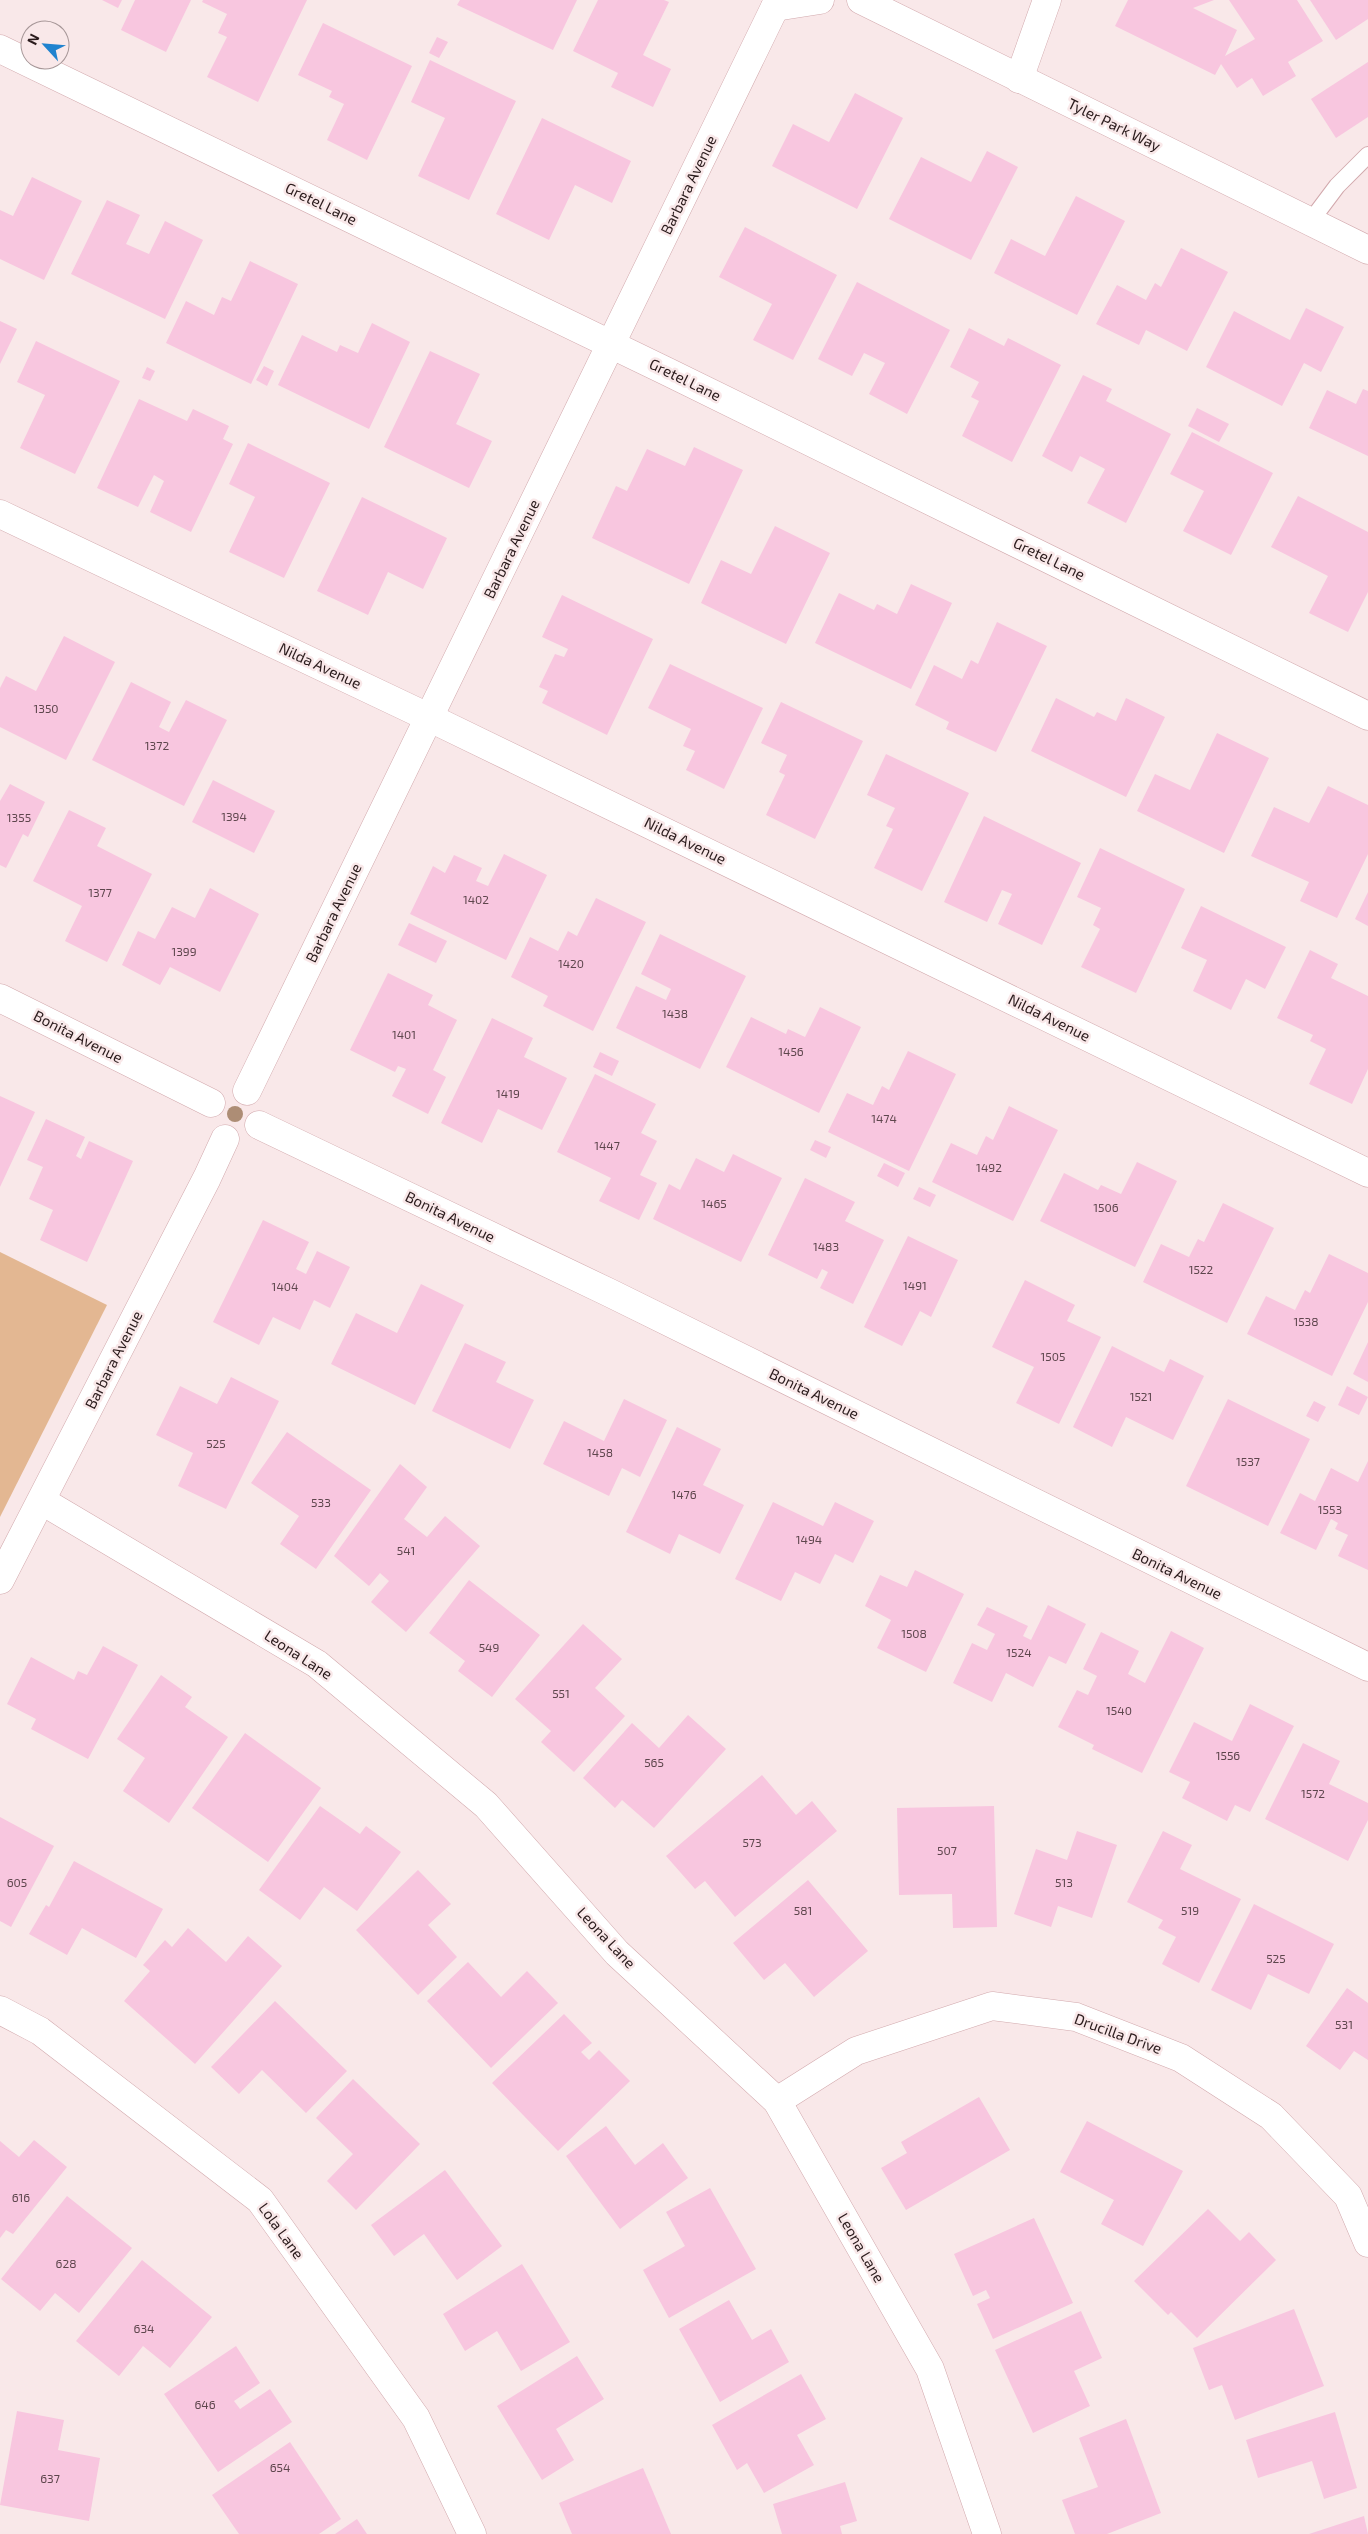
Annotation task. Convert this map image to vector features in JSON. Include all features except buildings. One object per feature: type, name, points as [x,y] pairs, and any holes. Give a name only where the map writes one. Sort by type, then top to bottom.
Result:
[{"type":"street","points":[[771,4],[820,0]]},
{"type":"street","name":"Tyler Park Way","points":[[861,0],[1368,250]]},
{"type":"street","points":[[1019,79],[1047,0]]},
{"type":"street","name":"Barbara Avenue","points":[[248,1091],[612,344],[771,4]]},
{"type":"street","name":"Gretel Lane","points":[[0,49],[612,344],[1368,716]]},
{"type":"street","name":"Nilda Avenue","points":[[0,514],[430,718],[1368,1173]]},
{"type":"street","name":"Bonita Avenue","points":[[0,998],[211,1103]]},
{"type":"street","points":[[239,1088],[248,1091],[258,1102],[261,1117],[259,1125],[248,1137],[241,1140],[225,1139],[217,1135],[209,1120],[211,1103],[222,1090],[239,1088]]},
{"type":"street","name":"Bonita Avenue","points":[[259,1125],[610,1293],[1368,1667]]},
{"type":"street","name":"Barbara Avenue","points":[[0,1580],[207,1178],[225,1139]]},
{"type":"street","name":"Leona Lane","points":[[42,1501],[317,1664],[486,1805],[617,1953],[777,2101],[930,2369],[987,2534]]},
{"type":"street","name":"Drucilla Drive","points":[[777,2101],[856,2050],[992,2006],[1076,2017],[1181,2058],[1271,2116],[1348,2196],[1368,2243]]},
{"type":"street","name":"Lola Lane","points":[[0,2010],[40,2031],[260,2200],[416,2418],[472,2534]]},
{"type":"lane","points":[[1310,222],[1337,186],[1368,155]]},
{"type":"shaded area","points":[[0,1252],[107,1305],[0,1517]]}]
